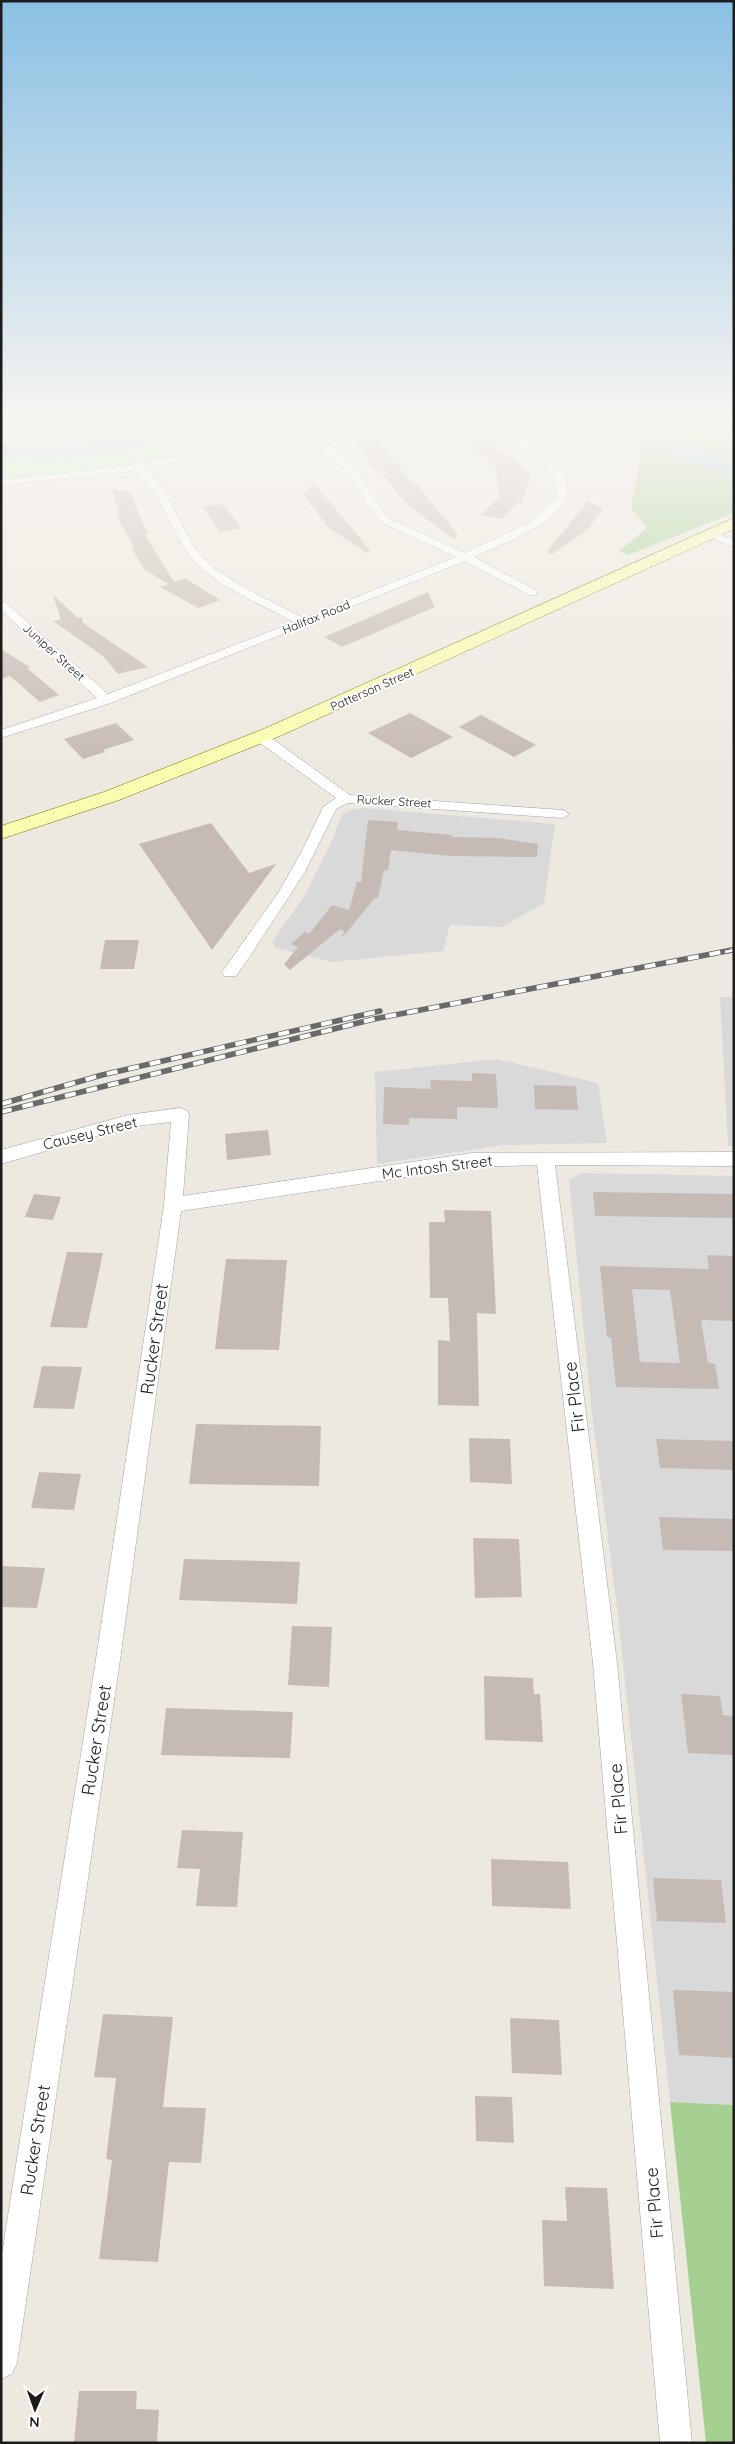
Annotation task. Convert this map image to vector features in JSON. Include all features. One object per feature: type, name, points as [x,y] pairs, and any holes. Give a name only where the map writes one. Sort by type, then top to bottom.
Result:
[{"type":"main road","name":"Patterson Street","points":[[1,833],[127,791],[261,737],[703,537]]},
{"type":"street","points":[[186,537],[196,556],[212,570],[302,622]]},
{"type":"street","points":[[421,537],[465,557],[532,594]]},
{"type":"street","name":"Halifax Road","points":[[1,734],[107,700],[465,557],[507,537]]},
{"type":"street","points":[[717,537],[734,544]]},
{"type":"street","name":"Juniper Street","points":[[1,604],[107,700]]},
{"type":"street","points":[[261,737],[346,799]]},
{"type":"street","name":"Rucker Street","points":[[230,972],[268,923],[290,887],[319,833],[330,807],[346,799],[564,814]]},
{"type":"street","name":"Rucker Street","points":[[1,2364],[109,1653],[173,1205],[180,1114]]},
{"type":"street","name":"Causey Street","points":[[1,1156],[128,1121],[180,1114]]},
{"type":"street","name":"Fir Place","points":[[546,1158],[605,1663],[676,2443]]},
{"type":"street","name":"Mc Intosh Street","points":[[173,1205],[472,1160],[734,1158]]},
{"type":"shaded area","points":[[366,808],[555,824],[544,903],[502,927],[450,925],[443,951],[332,962],[276,948],[272,942],[305,895],[331,843],[342,815],[350,810]]},
{"type":"shaded area","points":[[720,997],[734,997],[734,1146],[728,1146]]},
{"type":"shaded area","points":[[497,1059],[598,1083],[607,1143],[504,1145],[377,1164],[375,1072]]},
{"type":"shaded area","points":[[581,1173],[734,1176],[734,2105],[670,2102],[618,1616],[591,1405],[569,1180]]},
{"type":"green space","points":[[636,537],[673,537],[628,555],[619,551]]},
{"type":"green space","points":[[670,2102],[734,2105],[734,2443],[706,2443]]},
{"type":"building","points":[[128,537],[146,537],[174,582],[185,578],[220,600],[199,608],[160,587],[168,584],[144,569],[131,547],[133,546]]},
{"type":"building","points":[[343,537],[359,537],[370,550],[367,553]]},
{"type":"building","points":[[558,537],[577,537],[551,555],[547,551]]},
{"type":"building","points":[[428,592],[435,607],[342,647],[324,637]]},
{"type":"building","points":[[53,595],[78,618],[82,617],[83,623],[148,667],[118,674],[103,656],[53,621],[61,620]]},
{"type":"building","points":[[1,649],[30,667],[27,668],[59,695],[40,702],[10,676],[1,679]]},
{"type":"building","points":[[410,713],[453,737],[411,758],[368,733]]},
{"type":"building","points":[[481,715],[536,745],[514,757],[459,727]]},
{"type":"building","points":[[116,723],[134,740],[83,759],[64,739]]},
{"type":"building","points":[[368,820],[398,822],[397,830],[452,835],[452,837],[498,838],[538,844],[537,857],[451,856],[391,850],[388,870],[384,870],[378,898],[375,898],[342,938],[344,931],[340,929],[290,970],[284,964],[298,947],[291,944],[305,932],[309,934],[332,905],[349,910],[357,882],[361,882]]},
{"type":"building","points":[[211,823],[249,873],[276,864],[212,950],[139,844]]},
{"type":"building","points":[[105,940],[139,940],[134,969],[100,969]]},
{"type":"building","points":[[472,1073],[496,1074],[498,1108],[457,1107],[457,1119],[409,1118],[409,1125],[383,1124],[384,1087],[430,1089],[431,1080],[472,1081]]},
{"type":"building","points":[[534,1085],[576,1086],[578,1110],[535,1109]]},
{"type":"building","points":[[268,1130],[271,1155],[227,1160],[225,1134]]},
{"type":"building","points":[[593,1192],[734,1194],[734,1218],[595,1216]]},
{"type":"building","points":[[34,1194],[61,1197],[53,1220],[25,1217]]},
{"type":"building","points":[[444,1210],[491,1211],[496,1314],[477,1313],[479,1406],[438,1405],[438,1340],[450,1341],[448,1298],[430,1298],[429,1222],[445,1222]]},
{"type":"building","points":[[67,1252],[103,1253],[87,1328],[50,1327]]},
{"type":"building","points":[[707,1255],[734,1256],[734,1321],[701,1320],[708,1363],[715,1364],[719,1389],[616,1387],[611,1338],[607,1337],[600,1266],[709,1269]],"holes":[[[632,1289],[670,1290],[680,1363],[640,1362]]]},
{"type":"building","points":[[226,1259],[287,1260],[279,1350],[215,1349]]},
{"type":"building","points":[[42,1366],[82,1367],[74,1409],[33,1408]]},
{"type":"building","points":[[196,1424],[321,1426],[319,1486],[189,1484]]},
{"type":"building","points":[[469,1438],[510,1439],[512,1484],[470,1482]]},
{"type":"building","points":[[656,1439],[734,1441],[734,1470],[660,1468]]},
{"type":"building","points":[[39,1472],[81,1474],[74,1510],[31,1508]]},
{"type":"building","points":[[659,1517],[734,1519],[734,1551],[663,1550]]},
{"type":"building","points":[[473,1538],[519,1539],[522,1597],[475,1598]]},
{"type":"building","points":[[184,1559],[300,1562],[297,1604],[179,1600]]},
{"type":"building","points":[[1,1566],[45,1568],[37,1608],[1,1607]]},
{"type":"building","points":[[292,1626],[332,1627],[329,1687],[288,1685]]},
{"type":"building","points":[[484,1676],[533,1678],[534,1694],[540,1694],[543,1742],[485,1740]]},
{"type":"building","points":[[681,1694],[720,1696],[723,1715],[734,1716],[734,1755],[688,1753]]},
{"type":"building","points":[[166,1708],[293,1712],[290,1758],[161,1755]]},
{"type":"building","points":[[182,1830],[243,1832],[237,1907],[196,1906],[200,1869],[177,1868]]},
{"type":"building","points":[[491,1859],[568,1862],[571,1909],[492,1906]]},
{"type":"building","points":[[653,1878],[721,1880],[726,1923],[657,1921]]},
{"type":"building","points":[[673,1990],[734,1992],[734,2058],[679,2055]]},
{"type":"building","points":[[103,2014],[173,2017],[163,2107],[206,2108],[201,2163],[169,2162],[158,2262],[99,2259],[112,2160],[106,2159],[116,2078],[94,2077]]},
{"type":"building","points":[[510,2018],[559,2020],[562,2075],[512,2073]]},
{"type":"building","points":[[475,2096],[512,2097],[514,2143],[476,2141]]},
{"type":"building","points":[[565,2187],[607,2188],[614,2289],[544,2286],[542,2220],[567,2221]]},
{"type":"building","points":[[79,2391],[137,2391],[136,2409],[159,2410],[157,2443],[74,2443]]},
{"type":"railway","points":[[1,1112],[374,1019],[732,950]]},
{"type":"railway","points":[[725,952],[734,950]]},
{"type":"railway","points":[[1,1104],[102,1075],[380,1011]]}]
